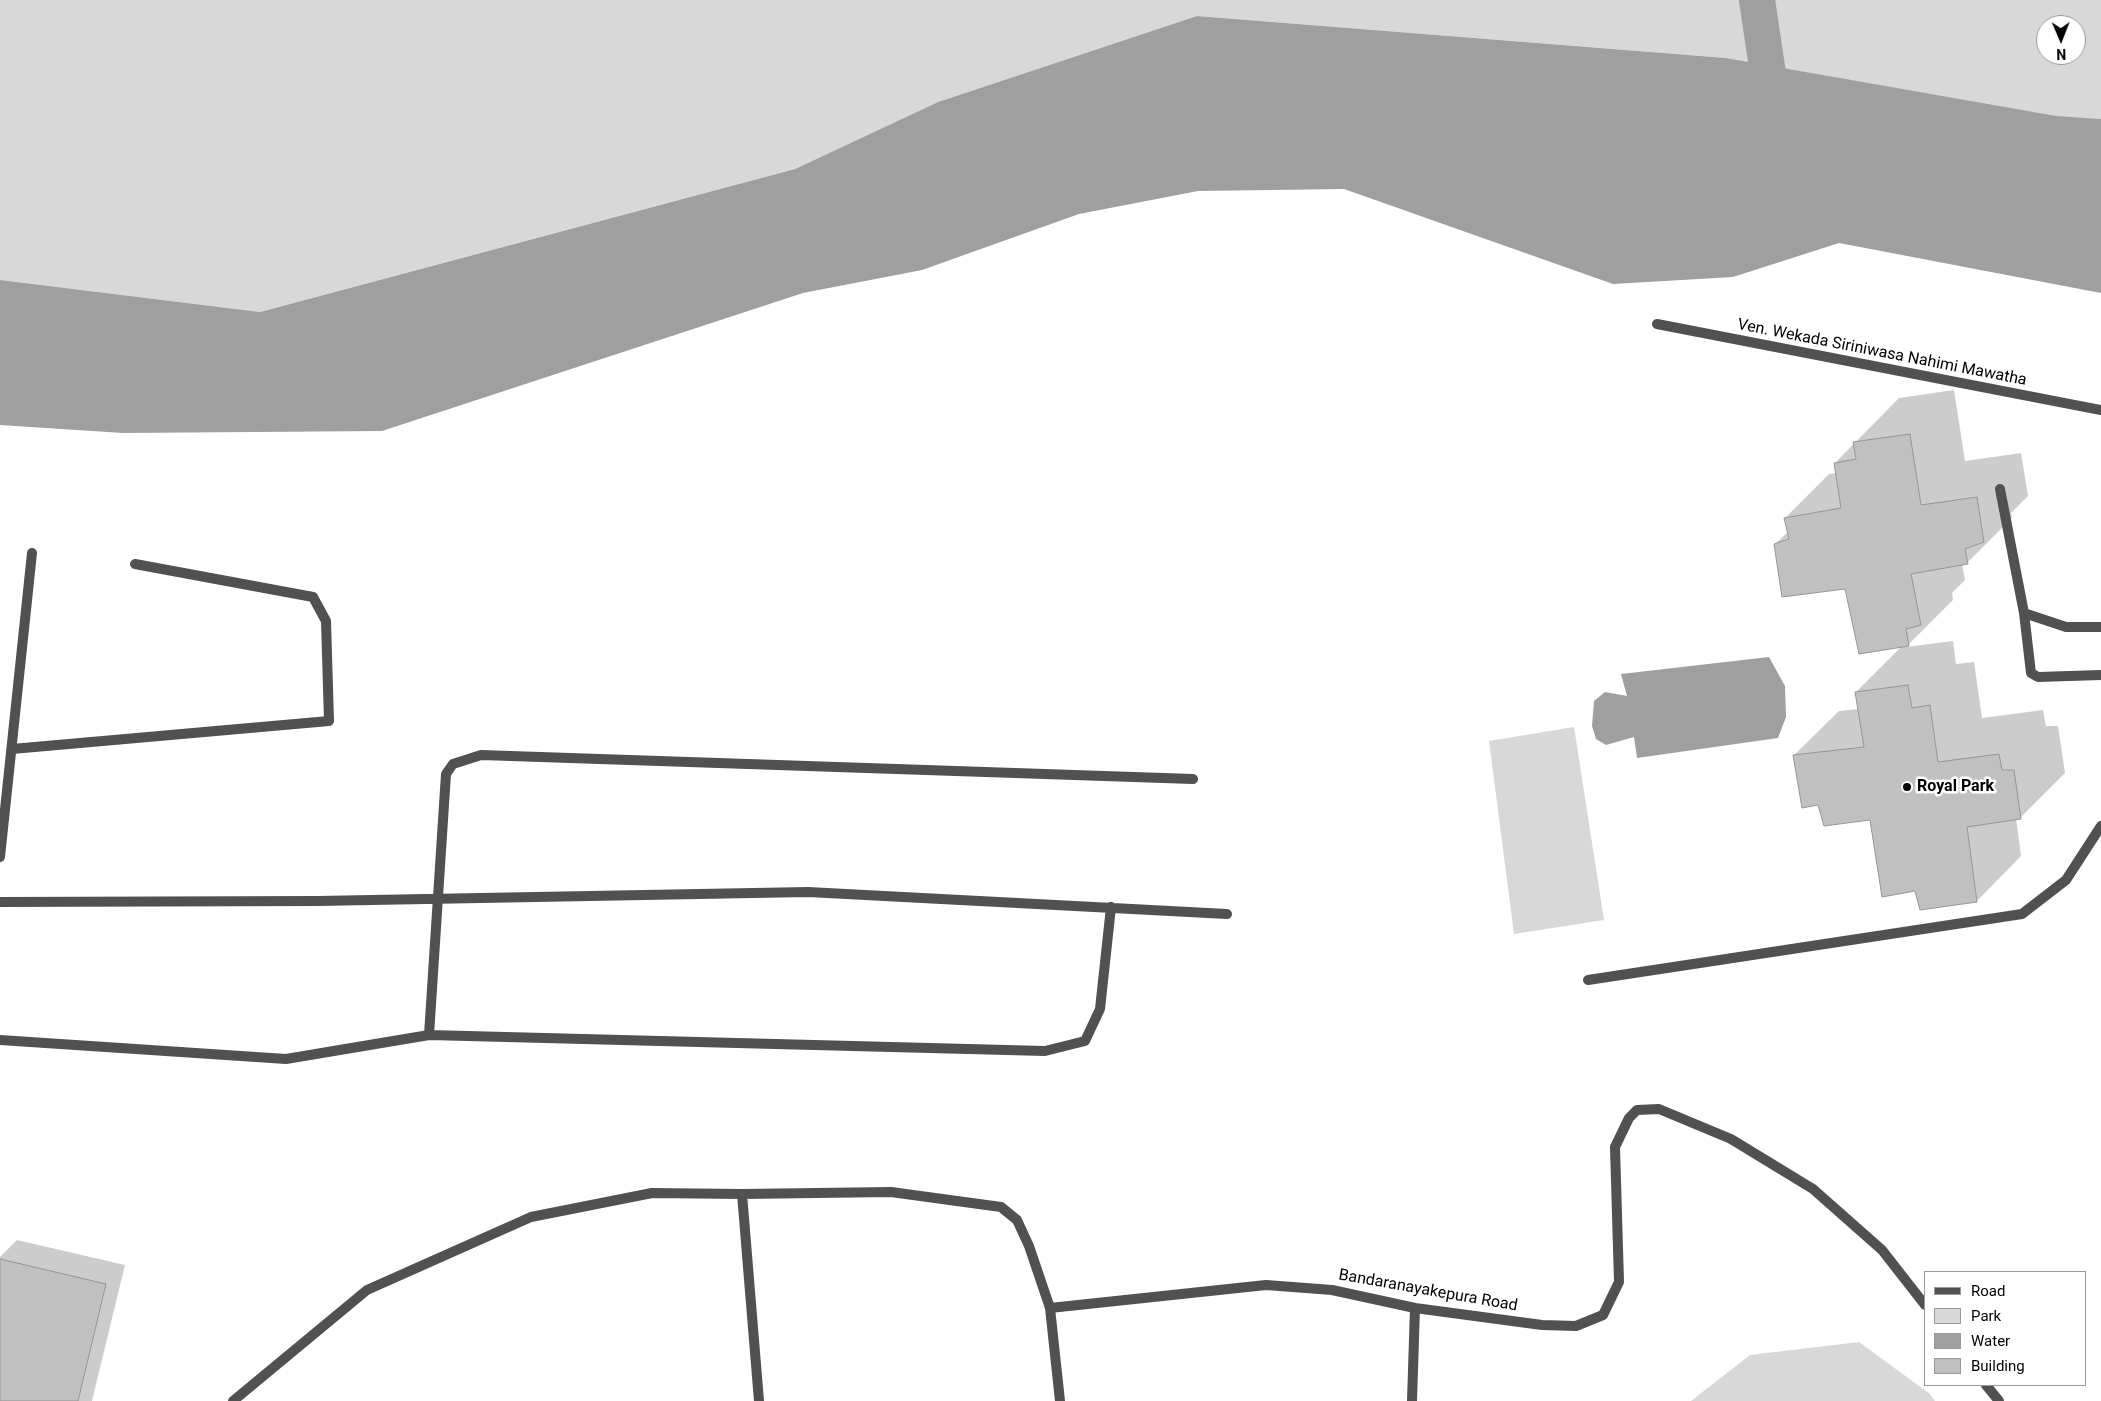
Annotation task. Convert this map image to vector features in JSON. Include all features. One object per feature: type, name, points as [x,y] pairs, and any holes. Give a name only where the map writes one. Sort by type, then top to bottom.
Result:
[{"type":"street","name":"Ven. Wekada Siriniwasa Nahimi Mawatha","points":[[1656,324],[2101,410]]},
{"type":"street","points":[[2000,489],[2024,613],[2031,673],[2038,677],[2101,675]]},
{"type":"street","points":[[0,857],[32,553]]},
{"type":"street","points":[[12,749],[329,721],[326,621],[313,596],[135,564]]},
{"type":"street","points":[[2024,613],[2066,627],[2101,628]]},
{"type":"street","points":[[429,1036],[446,774],[453,764],[482,755],[1193,779]]},
{"type":"street","points":[[1588,980],[2022,914],[2066,880],[2101,826]]},
{"type":"street","points":[[0,902],[439,899],[808,892],[1227,914]]},
{"type":"street","points":[[0,1040],[286,1060],[429,1036],[1045,1051],[1085,1041],[1100,1009],[1111,907]]},
{"type":"street","name":"Bandaranayakepura Road","points":[[1050,1308],[1266,1285],[1332,1290],[1415,1308],[1542,1325],[1576,1326],[1603,1315],[1619,1282],[1615,1147],[1629,1118],[1637,1110],[1659,1109],[1730,1139],[1813,1189],[1882,1250],[1924,1304]]},
{"type":"street","points":[[233,1401],[367,1290],[531,1217],[652,1193],[891,1192],[1001,1207],[1017,1220],[1029,1246],[1050,1308],[1060,1401]]},
{"type":"street","points":[[742,1194],[759,1401]]},
{"type":"street","points":[[1412,1401],[1415,1308]]},
{"type":"street","points":[[1987,1386],[1999,1401]]},
{"type":"green space","points":[[0,0],[2101,0],[2101,119],[2056,117],[1726,58],[1197,16],[938,102],[795,169],[260,312],[0,280]]},
{"type":"green space","points":[[1574,727],[1604,920],[1514,934],[1489,741]]},
{"type":"green space","points":[[1859,1342],[1930,1394],[1935,1401],[1691,1401],[1750,1355]]},
{"type":"water","points":[[1197,16],[1726,58],[2056,116],[2101,119],[2101,293],[1839,243],[1733,277],[1613,284],[1344,189],[1198,191],[1079,214],[922,270],[803,293],[382,431],[123,433],[0,425],[0,280],[260,312],[795,169],[938,102]]},
{"type":"water","points":[[1769,657],[1785,686],[1786,717],[1778,738],[1637,758],[1634,737],[1606,745],[1596,739],[1592,726],[1594,701],[1605,692],[1627,696],[1621,674]]},
{"type":"building","points":[[1910,434],[1921,505],[1977,497],[1984,542],[1965,549],[1968,564],[1911,574],[1921,625],[1906,629],[1909,646],[1859,654],[1845,589],[1782,597],[1774,544],[1789,539],[1784,518],[1841,508],[1834,463],[1856,459],[1853,442]]},
{"type":"building","name":"Royal Park","points":[[1908,685],[1912,708],[1930,705],[1938,762],[1999,754],[2002,770],[2014,770],[2021,819],[1967,827],[1977,902],[1920,910],[1915,891],[1882,897],[1870,820],[1824,826],[1818,805],[1802,808],[1793,755],[1864,747],[1855,692]]},
{"type":"building","points":[[0,1259],[106,1284],[78,1401],[0,1401]]},
{"type":"waterway","points":[[1757,0],[1774,114]]},
{"type":"place","name":"Royal Park","points":[[1907,787]]}]
